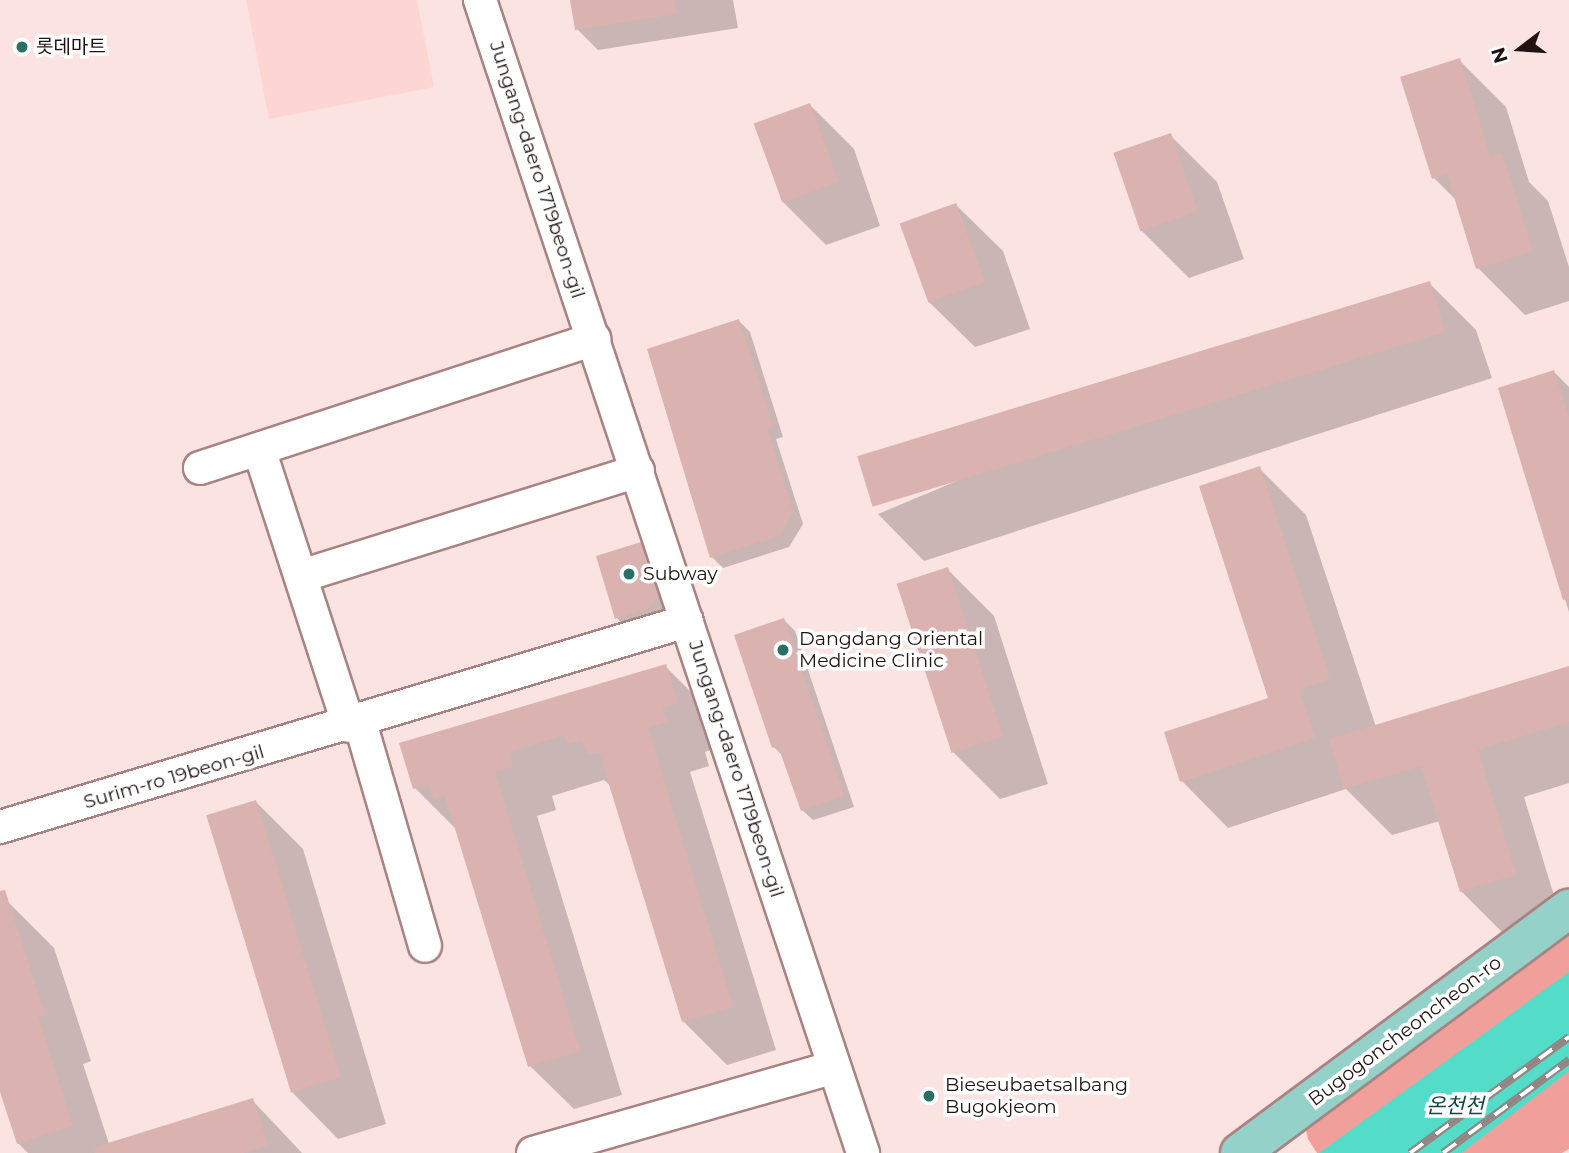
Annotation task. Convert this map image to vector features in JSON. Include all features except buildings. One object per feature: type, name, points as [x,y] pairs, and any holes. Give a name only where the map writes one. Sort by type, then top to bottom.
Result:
[{"type":"main road","name":"Bugogoncheoncheon-ro","points":[[1240,1153],[1569,909]]},
{"type":"street","name":"Jungang-daero 1719beon-gil","points":[[480,0],[863,1153]]},
{"type":"street","points":[[200,468],[593,339]]},
{"type":"street","points":[[259,449],[301,576],[355,724],[425,946]]},
{"type":"street","points":[[301,576],[638,471]]},
{"type":"street","name":"Surim-ro 19beon-gil","points":[[0,827],[355,724],[687,621]]},
{"type":"street","points":[[533,1153],[834,1067]]},
{"type":"shaded area","points":[[246,0],[417,0],[434,87],[269,119]]},
{"type":"shaded area","points":[[1569,922],[1569,1149],[1562,1153],[1317,1153],[1308,1139],[1303,1117]]},
{"type":"water","name":"온천천","points":[[1569,972],[1569,1071],[1461,1153],[1319,1153]]},
{"type":"railway","points":[[1410,1153],[1569,1037]]},
{"type":"railway","points":[[1443,1153],[1569,1060]]},
{"type":"place","name":"롯데마트","points":[[22,47]]},
{"type":"place","name":"Subway","points":[[629,574]]},
{"type":"place","name":"Dangdang Oriental Medicine Clinic","points":[[783,650]]},
{"type":"place","name":"Bieseubaetsalbang Bugokjeom","points":[[929,1096]]}]
